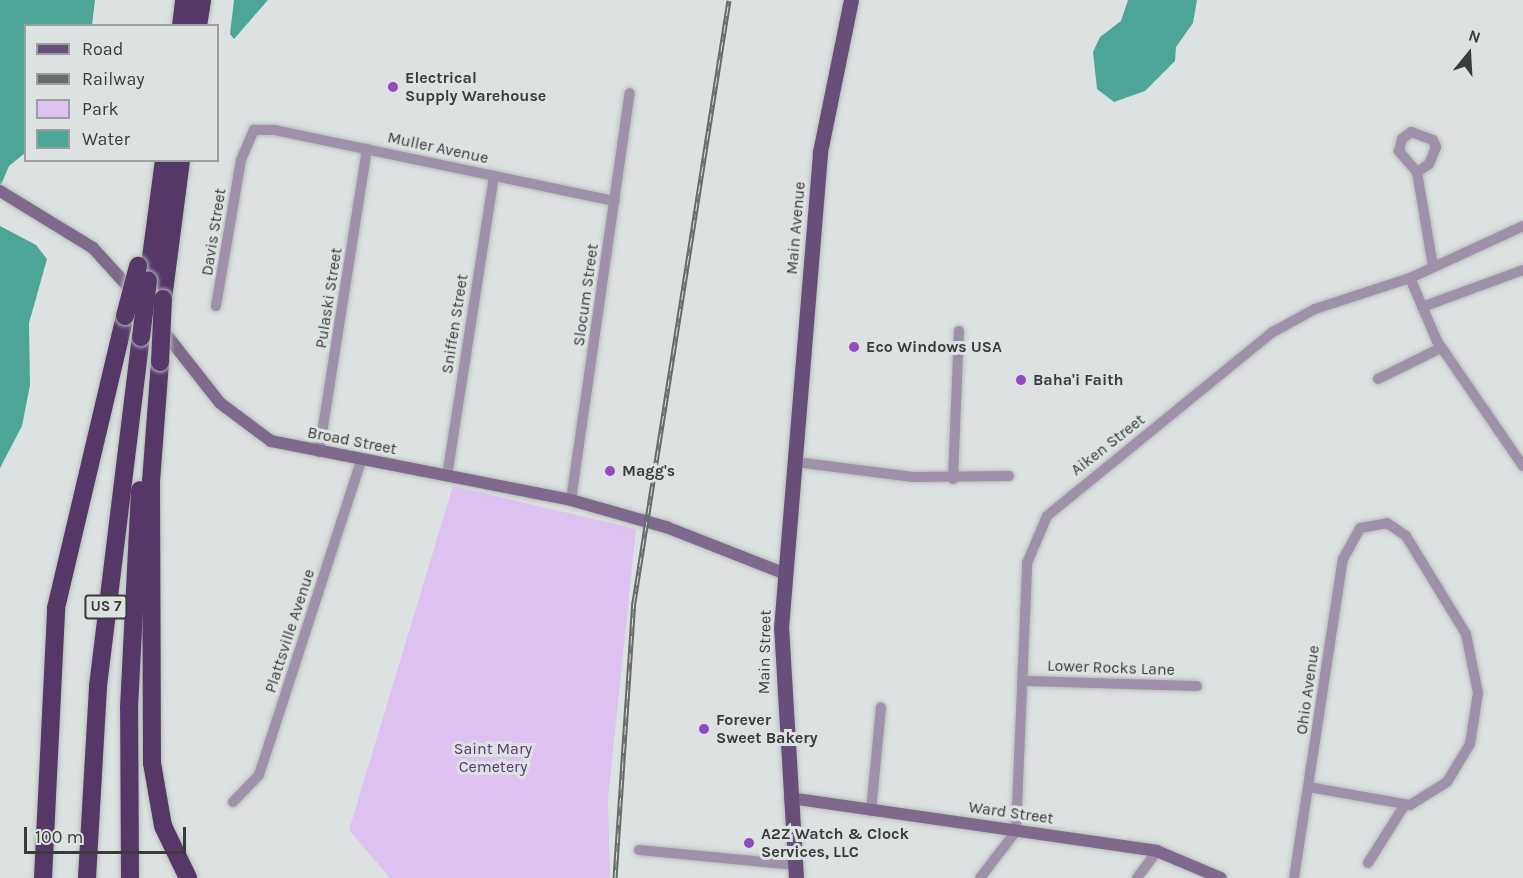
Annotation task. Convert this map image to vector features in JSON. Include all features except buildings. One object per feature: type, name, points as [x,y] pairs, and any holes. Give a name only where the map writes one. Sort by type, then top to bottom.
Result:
[{"type":"highway","points":[[181,24],[184,0]]},
{"type":"highway","points":[[198,24],[201,0]]},
{"type":"highway","points":[[42,878],[56,608],[125,316],[143,273],[155,162]]},
{"type":"highway","name":"US 7","points":[[87,878],[101,657],[141,337],[143,273],[164,162]]},
{"type":"highway","name":"US 7","points":[[130,878],[133,600],[163,299],[181,162]]},
{"type":"highway","points":[[158,359],[151,481],[152,763],[163,826],[188,878]]},
{"type":"main road","name":"Main Avenue","points":[[796,462],[820,152],[851,0]]},
{"type":"main road","name":"Main Street","points":[[796,462],[786,574],[782,681],[796,872]]},
{"type":"street","name":"Slocum Street","points":[[571,500],[630,93]]},
{"type":"street","name":"Muller Avenue","points":[[254,130],[367,149],[615,201]]},
{"type":"street","name":"Davis Street","points":[[216,306],[241,160],[254,130]]},
{"type":"street","name":"Pulaski Street","points":[[319,452],[367,149]]},
{"type":"street","points":[[1417,172],[1433,267]]},
{"type":"street","name":"Sniffen Street","points":[[447,476],[494,176]]},
{"type":"street","name":"Broad Street","points":[[0,191],[28,205],[93,248],[244,425],[271,441],[361,461],[571,500],[666,527],[786,574]]},
{"type":"street","name":"Aiken Street","points":[[1016,831],[1024,681],[1027,563],[1047,516],[1273,332],[1315,309],[1410,278],[1523,226]]},
{"type":"street","points":[[1422,307],[1523,270]]},
{"type":"street","points":[[1410,278],[1441,348],[1523,466]]},
{"type":"street","points":[[953,479],[959,330]]},
{"type":"street","points":[[1378,379],[1441,348]]},
{"type":"street","name":"Plattsville Avenue","points":[[233,802],[259,775],[361,461]]},
{"type":"street","points":[[796,462],[953,479],[1009,476]]},
{"type":"street","name":"Ohio Avenue","points":[[1294,878],[1343,559],[1356,532],[1377,523],[1402,531],[1432,575],[1466,634],[1477,676],[1477,713],[1463,759],[1432,795],[1404,806]]},
{"type":"street","name":"Lower Rocks Lane","points":[[1024,681],[1197,686]]},
{"type":"street","points":[[871,811],[881,707]]},
{"type":"street","points":[[1309,787],[1404,806],[1368,863]]},
{"type":"street","name":"Ward Street","points":[[790,798],[1157,851],[1221,878]]},
{"type":"street","points":[[980,878],[1016,831]]},
{"type":"street","points":[[639,850],[796,872]]},
{"type":"street","points":[[1137,878],[1157,851]]},
{"type":"green space","name":"Saint Mary Cemetery","points":[[453,486],[636,529],[608,799],[610,878],[390,878],[349,830]]},
{"type":"water","points":[[0,0],[95,0],[92,24],[24,24],[24,154],[9,166],[0,187]]},
{"type":"water","points":[[234,0],[268,0],[234,39],[230,34]]},
{"type":"water","points":[[1128,0],[1197,0],[1193,23],[1176,47],[1175,61],[1145,91],[1114,102],[1097,89],[1093,52],[1100,37],[1121,21]]},
{"type":"water","points":[[0,226],[36,245],[47,259],[29,323],[30,385],[22,426],[0,468]]},
{"type":"railway","points":[[615,878],[634,602],[729,0]]},
{"type":"place","name":"Electrical Supply Warehouse","points":[[393,87]]},
{"type":"place","name":"Eco Windows USA","points":[[854,347]]},
{"type":"place","name":"Baha'i Faith","points":[[1021,380]]},
{"type":"place","name":"Magg's","points":[[610,471]]},
{"type":"place","name":"Forever Sweet Bakery","points":[[704,729]]},
{"type":"place","name":"A2Z Watch & Clock Services, LLC","points":[[749,843]]}]
